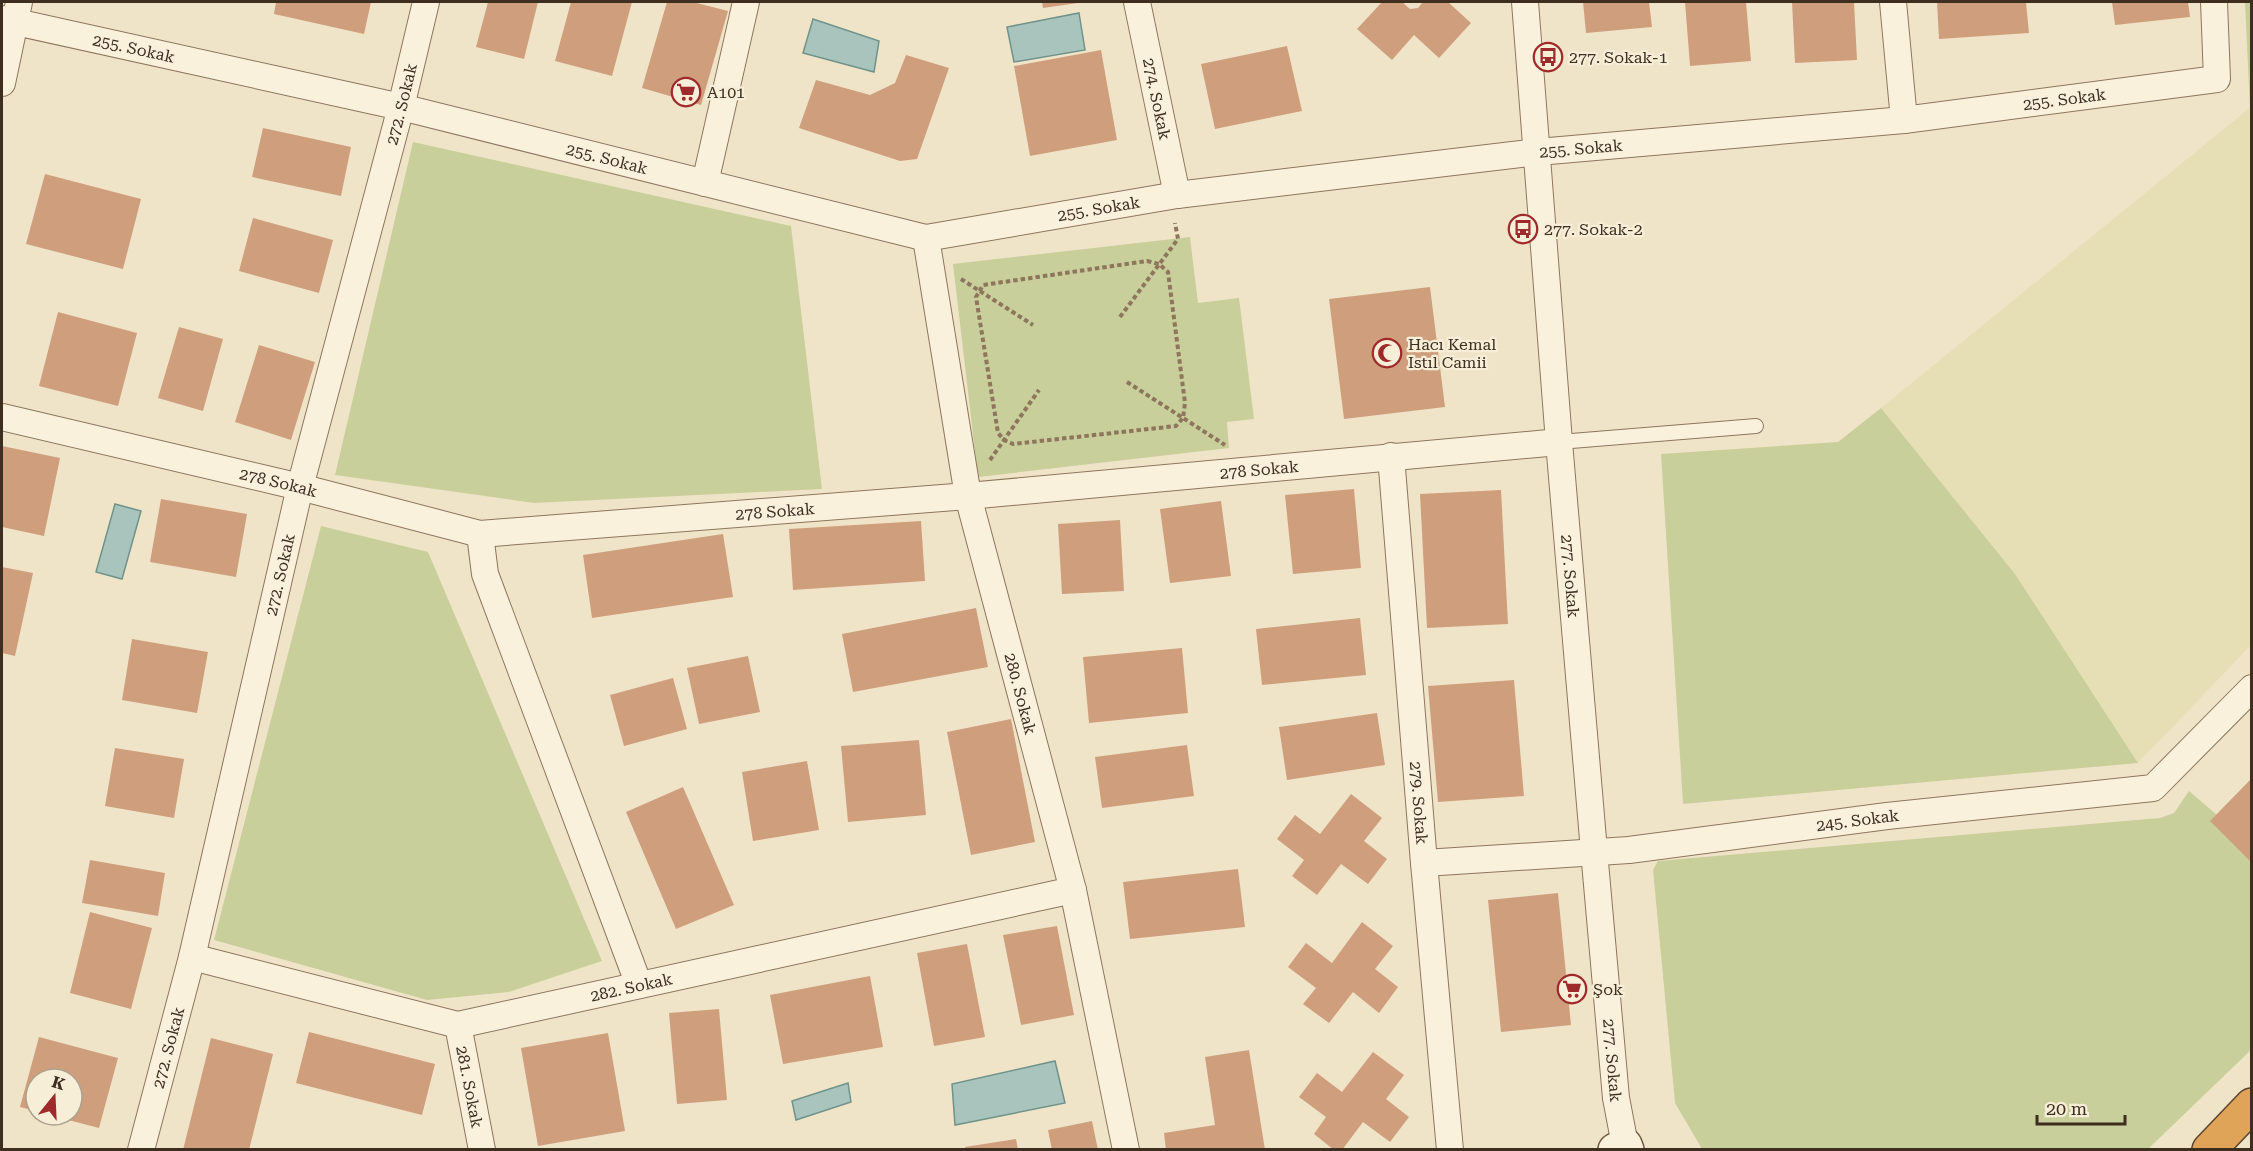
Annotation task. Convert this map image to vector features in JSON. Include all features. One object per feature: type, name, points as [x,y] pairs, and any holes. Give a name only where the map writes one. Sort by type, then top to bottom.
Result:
[{"type":"highway","points":[[2209,1149],[2252,1105]]},
{"type":"street","name":"272. Sokak","points":[[141,1149],[192,957],[300,487],[401,107],[426,2]]},
{"type":"street","points":[[705,183],[746,2]]},
{"type":"street","name":"274. Sokak","points":[[1137,2],[1174,196]]},
{"type":"street","name":"277. Sokak","points":[[1525,2],[1559,442],[1622,1148]]},
{"type":"street","points":[[1893,2],[1904,120]]},
{"type":"street","name":"255. Sokak","points":[[12,14],[401,107],[926,238],[1174,196],[1538,152],[1904,120],[2217,79],[2214,2]]},
{"type":"street","points":[[2,83],[12,14]]},
{"type":"street","name":"280. Sokak","points":[[926,238],[966,486],[1073,890],[1126,1149]]},
{"type":"street","name":"278 Sokak","points":[[2,417],[300,487],[480,534],[966,486],[1232,471],[1559,442]]},
{"type":"street","name":"279. Sokak","points":[[1391,456],[1450,1149]]},
{"type":"street","points":[[480,534],[486,574],[639,985]]},
{"type":"street","name":"245. Sokak","points":[[1424,864],[1629,849],[1887,816],[2153,788],[2252,688]]},
{"type":"street","name":"282. Sokak","points":[[192,957],[458,1025],[1073,890]]},
{"type":"street","name":"281. Sokak","points":[[458,1025],[482,1149]]},
{"type":"lane","points":[[1559,442],[1756,426]]},
{"type":"path","points":[[1120,317],[1178,238],[1174,196]]},
{"type":"path","points":[[1147,261],[1159,264],[1167,272],[1169,282],[1185,403],[1183,418],[1176,426],[1013,444],[1004,440],[998,433],[976,297],[979,290],[983,285],[1147,261]]},
{"type":"path","points":[[932,277],[954,274],[1033,325]]},
{"type":"path","points":[[1127,382],[1229,448],[1232,471]]},
{"type":"path","points":[[966,486],[978,477],[1039,390]]},
{"type":"shaded area","points":[[2251,107],[2251,645],[2138,763],[2015,574],[1881,408]]},
{"type":"green space","points":[[2245,2],[2252,2],[2252,107],[2250,109]]},
{"type":"green space","points":[[413,142],[791,226],[822,489],[534,503],[335,475]]},
{"type":"green space","points":[[1190,237],[1198,303],[1239,298],[1254,419],[1227,422],[1229,448],[978,477],[953,264]]},
{"type":"green space","points":[[1881,408],[2015,574],[2138,763],[1683,804],[1661,454],[1838,442]]},
{"type":"green space","points":[[321,526],[428,552],[602,961],[509,992],[427,1000],[214,940]]},
{"type":"green space","points":[[2189,791],[2251,844],[2251,1050],[2148,1149],[1702,1149],[1675,1103],[1653,870],[1658,861],[2160,818],[2174,813]]},
{"type":"water","points":[[1079,13],[1085,50],[1014,62],[1007,27]]},
{"type":"water","points":[[813,19],[879,41],[874,72],[803,53]]},
{"type":"water","points":[[115,504],[141,511],[122,579],[96,572]]},
{"type":"water","points":[[1055,1061],[1065,1103],[955,1125],[952,1084]]},
{"type":"water","points":[[848,1083],[851,1102],[796,1120],[792,1101]]},
{"type":"building","points":[[276,2],[371,2],[364,34],[274,14]]},
{"type":"building","points":[[488,2],[538,2],[524,59],[476,47]]},
{"type":"building","points":[[571,2],[632,2],[612,76],[555,61]]},
{"type":"building","points":[[667,2],[693,2],[728,11],[701,105],[642,88]]},
{"type":"building","points":[[1042,2],[1078,2],[1078,3],[1043,8]]},
{"type":"building","points":[[1382,2],[1402,2],[1410,9],[1418,8],[1423,2],[1448,2],[1471,23],[1439,58],[1414,35],[1392,60],[1357,29]]},
{"type":"building","points":[[1583,2],[1649,2],[1652,27],[1586,33]]},
{"type":"building","points":[[1685,2],[1746,2],[1751,61],[1690,66]]},
{"type":"building","points":[[1792,2],[1854,2],[1857,60],[1795,63]]},
{"type":"building","points":[[1937,2],[2026,2],[2029,33],[1939,39]]},
{"type":"building","points":[[2112,2],[2188,2],[2190,17],[2115,25]]},
{"type":"building","points":[[1287,46],[1302,111],[1215,129],[1201,64]]},
{"type":"building","points":[[1101,50],[1117,140],[1030,156],[1014,66]]},
{"type":"building","points":[[906,55],[949,68],[917,159],[900,161],[799,128],[816,80],[870,95],[895,83]]},
{"type":"building","points":[[263,128],[351,147],[341,196],[252,177]]},
{"type":"building","points":[[45,174],[141,199],[123,269],[26,244]]},
{"type":"building","points":[[253,218],[333,240],[319,293],[239,271]]},
{"type":"building","name":"Hacı Kemal Istıl Camii","points":[[1430,287],[1445,407],[1344,419],[1329,299]]},
{"type":"building","points":[[58,312],[137,333],[118,406],[39,386]]},
{"type":"building","points":[[179,327],[223,339],[203,411],[158,398]]},
{"type":"building","points":[[259,345],[315,362],[291,440],[235,422]]},
{"type":"building","points":[[2,446],[60,458],[44,536],[2,527]]},
{"type":"building","points":[[1354,489],[1361,568],[1293,574],[1285,495]]},
{"type":"building","points":[[1501,490],[1508,624],[1427,628],[1420,494]]},
{"type":"building","points":[[161,499],[247,514],[236,577],[150,562]]},
{"type":"building","points":[[1221,501],[1231,576],[1170,583],[1160,509]]},
{"type":"building","points":[[1120,520],[1124,591],[1062,594],[1058,524]]},
{"type":"building","points":[[921,521],[925,581],[793,590],[789,529]]},
{"type":"building","points":[[723,534],[733,597],[592,618],[583,555]]},
{"type":"building","points":[[2,567],[33,573],[15,656],[2,653]]},
{"type":"building","points":[[976,608],[988,667],[853,692],[842,634]]},
{"type":"building","points":[[1360,618],[1366,675],[1262,685],[1256,629]]},
{"type":"building","points":[[132,639],[208,652],[197,713],[122,700]]},
{"type":"building","points":[[1182,648],[1188,713],[1089,723],[1083,657]]},
{"type":"building","points":[[748,656],[760,712],[699,724],[687,668]]},
{"type":"building","points":[[673,678],[687,729],[624,746],[610,695]]},
{"type":"building","points":[[1514,680],[1524,796],[1438,802],[1428,686]]},
{"type":"building","points":[[1377,713],[1385,765],[1287,780],[1279,727]]},
{"type":"building","points":[[1011,719],[1035,842],[971,855],[947,732]]},
{"type":"building","points":[[919,740],[926,815],[848,822],[841,746]]},
{"type":"building","points":[[1187,745],[1194,796],[1102,808],[1095,757]]},
{"type":"building","points":[[115,748],[184,759],[174,818],[105,806]]},
{"type":"building","points":[[807,761],[819,830],[753,841],[742,772]]},
{"type":"building","points":[[2252,778],[2252,863],[2210,821]]},
{"type":"building","points":[[683,787],[734,905],[676,929],[626,812]]},
{"type":"building","points":[[1351,794],[1382,818],[1364,841],[1387,859],[1368,884],[1341,864],[1317,895],[1292,876],[1304,860],[1277,839],[1295,815],[1320,834]]},
{"type":"building","points":[[90,860],[165,873],[158,916],[82,903]]},
{"type":"building","points":[[1238,869],[1245,927],[1130,939],[1123,882]]},
{"type":"building","points":[[1558,893],[1571,1025],[1501,1032],[1488,900]]},
{"type":"building","points":[[90,912],[152,928],[131,1009],[70,993]]},
{"type":"building","points":[[1362,922],[1393,946],[1375,969],[1398,987],[1379,1013],[1353,992],[1329,1023],[1303,1004],[1316,988],[1288,967],[1306,943],[1332,963]]},
{"type":"building","points":[[1057,926],[1074,1015],[1021,1025],[1003,935]]},
{"type":"building","points":[[967,944],[985,1037],[934,1046],[917,953]]},
{"type":"building","points":[[870,976],[883,1047],[783,1064],[770,995]]},
{"type":"building","points":[[719,1009],[727,1100],[677,1104],[669,1013]]},
{"type":"building","points":[[309,1032],[435,1064],[422,1115],[296,1083]]},
{"type":"building","points":[[608,1033],[625,1131],[538,1146],[521,1048]]},
{"type":"building","points":[[39,1037],[118,1058],[99,1128],[84,1124],[84,1067],[31,1067]]},
{"type":"building","points":[[211,1038],[273,1054],[249,1150],[183,1150]]},
{"type":"building","points":[[1249,1050],[1265,1150],[1166,1150],[1164,1133],[1215,1125],[1205,1057]]},
{"type":"building","points":[[1373,1052],[1404,1075],[1386,1099],[1409,1117],[1390,1142],[1363,1122],[1342,1150],[1334,1150],[1314,1134],[1326,1117],[1299,1097],[1317,1073],[1342,1092]]},
{"type":"building","points":[[24,1092],[24,1108],[20,1107]]},
{"type":"building","points":[[1092,1121],[1098,1150],[1052,1150],[1048,1130]]},
{"type":"building","points":[[1016,1139],[1018,1150],[965,1150],[965,1147]]},
{"type":"place","name":"277. Sokak-1","points":[[1548,57]]},
{"type":"place","name":"A101","points":[[686,92]]},
{"type":"place","name":"277. Sokak-2","points":[[1523,229]]},
{"type":"place","name":"Hacı Kemal Istıl Camii","points":[[1387,353]]},
{"type":"place","name":"Şok","points":[[1572,989]]}]
